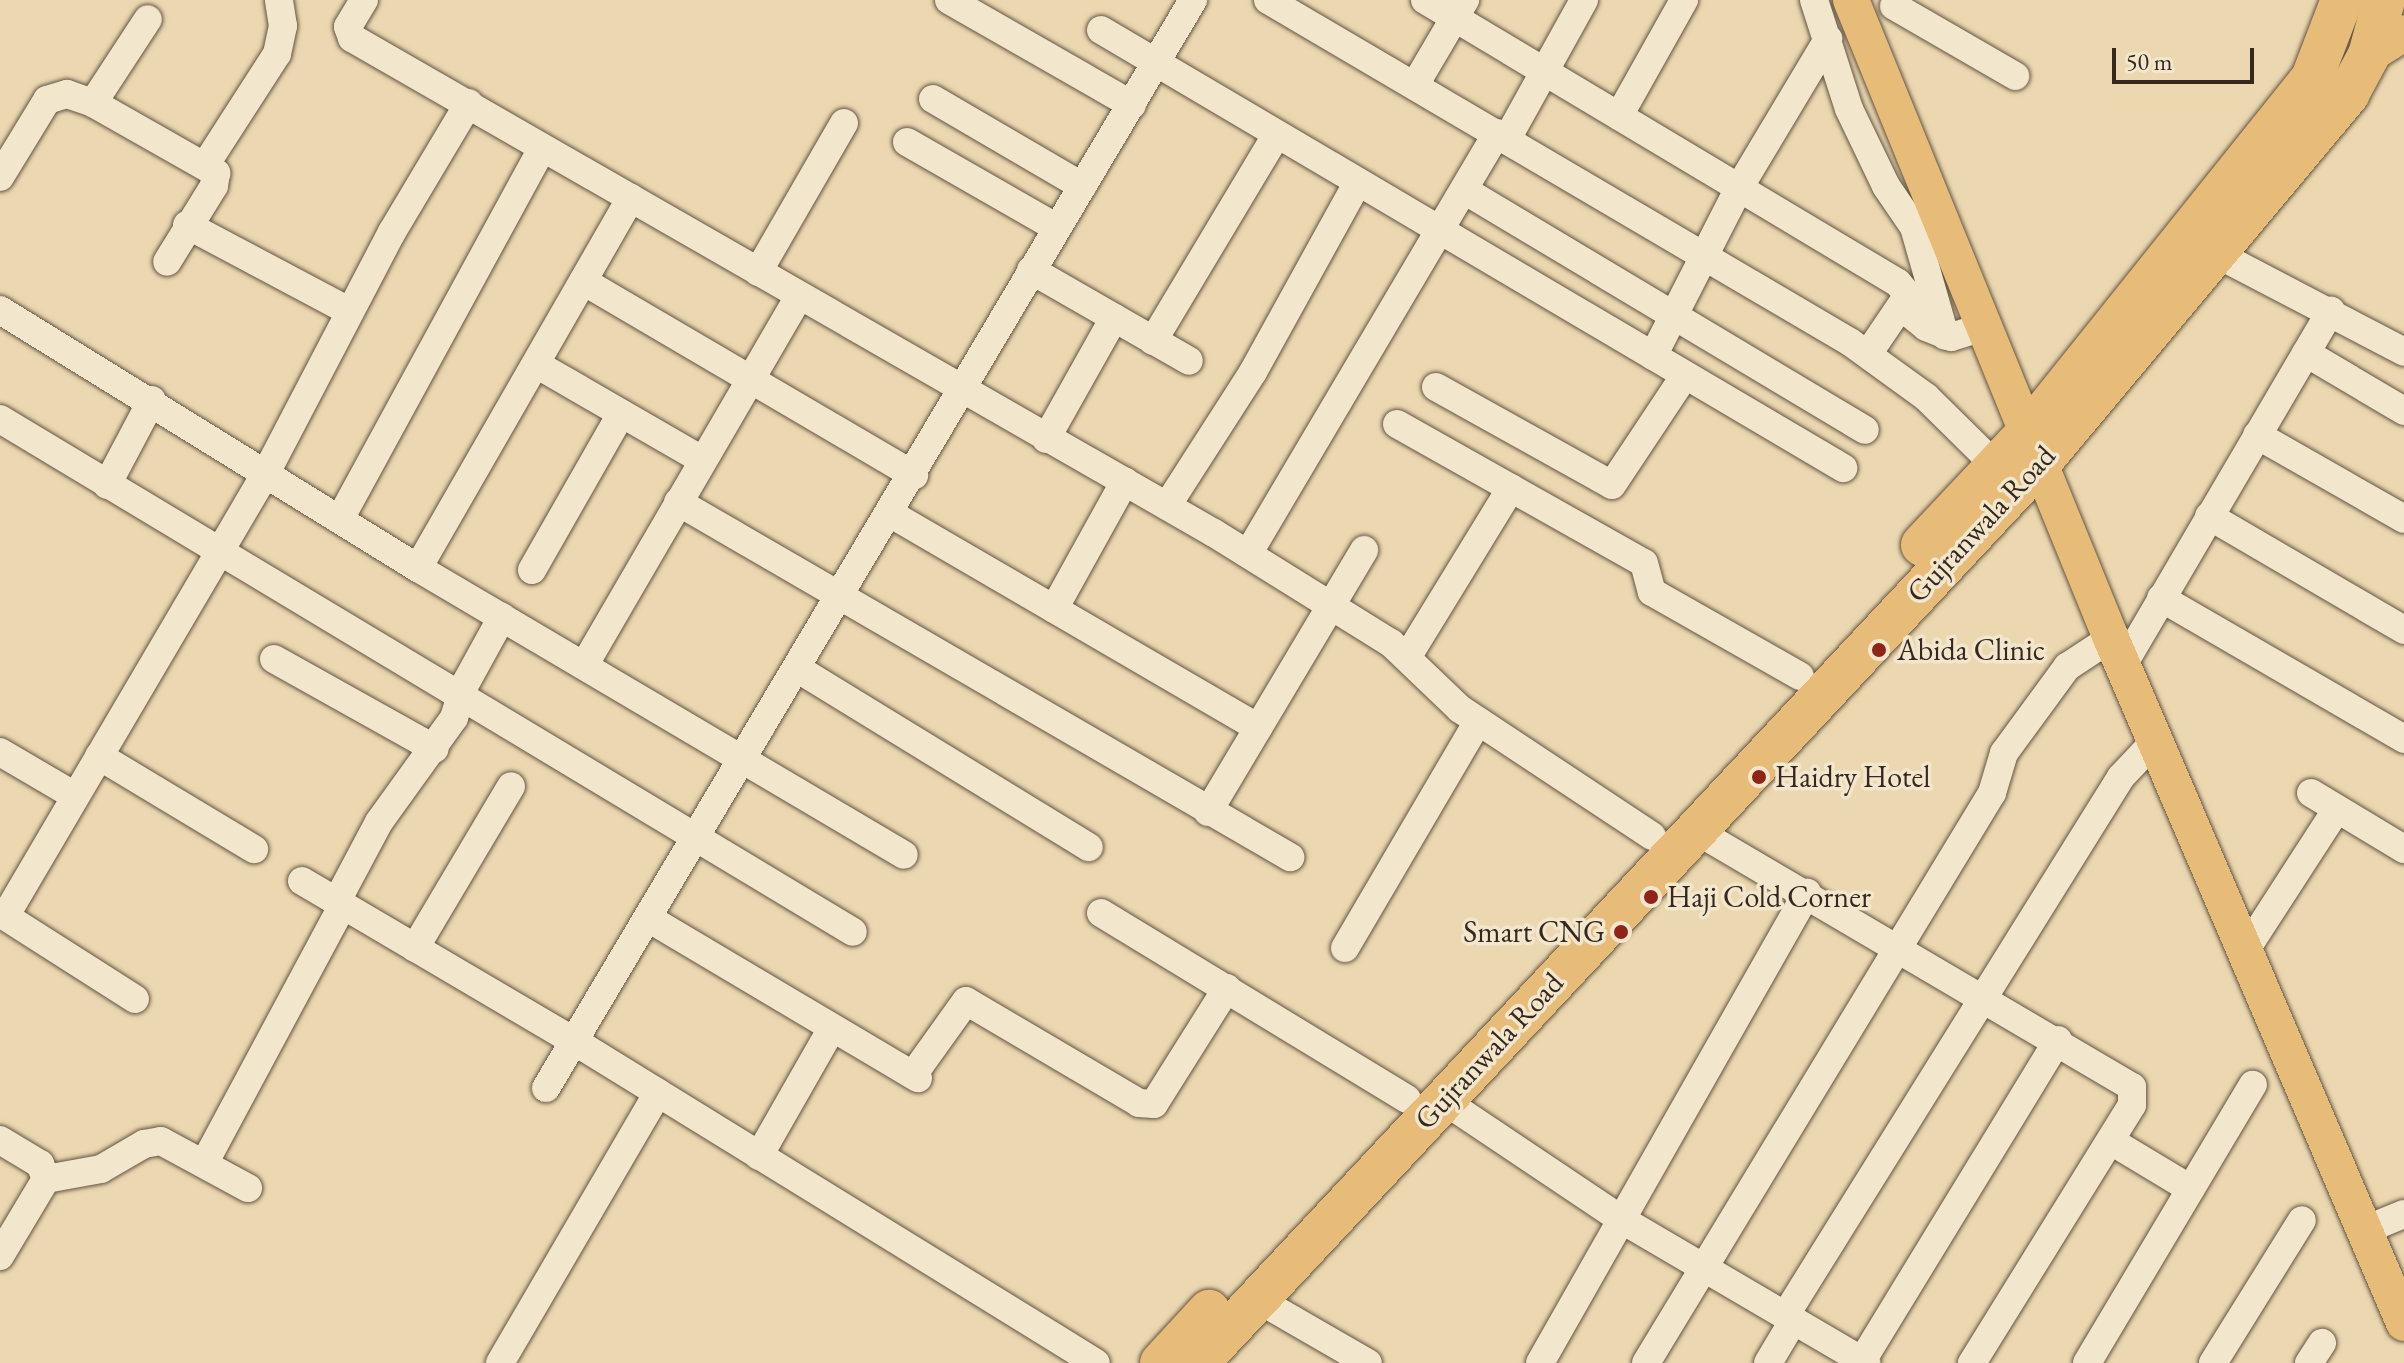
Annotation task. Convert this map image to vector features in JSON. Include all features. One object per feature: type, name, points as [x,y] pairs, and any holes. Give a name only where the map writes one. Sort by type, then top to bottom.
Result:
[{"type":"highway","name":"Gujranwala Road","points":[[1198,1363],[1257,1299],[1652,836],[1996,466],[2035,446],[2312,78],[2342,0]]},
{"type":"highway","name":"Gujranwala Road","points":[[1161,1363],[1695,830],[2035,446],[2215,253],[2348,94],[2369,55],[2384,0]]},
{"type":"main road","points":[[1847,27],[1986,326],[2117,651],[2404,1323]]},
{"type":"main road","points":[[2369,55],[2404,33]]},
{"type":"street","points":[[206,164],[277,54],[283,26],[279,0]]},
{"type":"street","points":[[364,0],[348,27],[352,38],[469,103],[541,151],[631,198],[1248,554],[1408,656],[1478,721],[1652,836]]},
{"type":"street","points":[[949,0],[1132,105]]},
{"type":"street","points":[[546,1088],[842,597],[1031,270],[1193,0]]},
{"type":"street","points":[[1268,0],[1705,255],[1868,354],[1926,397],[1996,466]]},
{"type":"street","points":[[1425,0],[1460,9],[1542,70],[1898,283],[1908,295],[1912,318],[1945,336],[1986,326]]},
{"type":"street","points":[[1248,554],[1464,190],[1502,136],[1584,0]]},
{"type":"street","points":[[1619,116],[1684,0]]},
{"type":"street","points":[[1814,0],[1847,27],[1849,109],[1886,186],[1914,227],[1945,336]]},
{"type":"street","points":[[1653,356],[1739,188],[1847,27],[1896,3],[2015,76]]},
{"type":"street","points":[[1415,85],[1460,9]]},
{"type":"street","points":[[93,103],[148,19]]},
{"type":"street","points":[[1101,30],[1843,468]]},
{"type":"street","points":[[0,177],[51,97],[67,94],[93,103],[206,164],[217,180],[167,262]]},
{"type":"street","points":[[933,99],[1082,186]]},
{"type":"street","points":[[135,999],[3,914],[267,471],[349,311],[469,103]]},
{"type":"street","points":[[758,272],[844,123]]},
{"type":"street","points":[[1153,341],[1277,134]]},
{"type":"street","points":[[907,142],[1057,228]]},
{"type":"street","points":[[340,519],[541,151]]},
{"type":"street","points":[[1167,506],[1253,372],[1358,182]]},
{"type":"street","points":[[1464,190],[1865,430]]},
{"type":"street","points":[[418,568],[631,198]]},
{"type":"street","points":[[187,225],[349,311]]},
{"type":"street","points":[[2215,253],[2331,310],[2404,352]]},
{"type":"street","points":[[1031,270],[1189,361]]},
{"type":"street","points":[[583,281],[914,475]]},
{"type":"street","points":[[1868,354],[1908,295]]},
{"type":"street","points":[[585,664],[799,296]]},
{"type":"street","points":[[0,310],[152,400],[418,568],[745,757],[904,855]]},
{"type":"street","points":[[1646,1363],[1992,793],[2004,753],[2067,667],[2117,651],[2161,598],[2331,310]]},
{"type":"street","points":[[1046,439],[1114,318]]},
{"type":"street","points":[[2306,353],[2404,411]]},
{"type":"street","points":[[536,364],[702,460]]},
{"type":"street","points":[[1436,387],[1612,485],[1685,375]]},
{"type":"street","points":[[107,485],[152,400]]},
{"type":"street","points":[[532,570],[621,414]]},
{"type":"street","points":[[0,419],[218,555],[853,932]]},
{"type":"street","points":[[1397,424],[1644,563],[1652,592],[1800,676]]},
{"type":"street","points":[[2257,435],[2404,519]]},
{"type":"street","points":[[1054,609],[1125,481]]},
{"type":"street","points":[[1408,656],[1511,488]]},
{"type":"street","points":[[678,502],[1290,857]]},
{"type":"street","points":[[891,514],[1258,728]]},
{"type":"street","points":[[2209,516],[2404,630]]},
{"type":"street","points":[[1208,812],[1364,550]]},
{"type":"street","points":[[2161,598],[2404,739]]},
{"type":"street","points":[[205,1162],[379,822],[424,754],[435,749],[502,617]]},
{"type":"street","points":[[274,659],[435,749]]},
{"type":"street","points":[[798,669],[1089,847]]},
{"type":"street","points":[[1345,948],[1478,721]]},
{"type":"street","points":[[1768,1363],[1789,1318],[1983,998],[2121,777],[2155,741]]},
{"type":"street","points":[[0,752],[75,796]]},
{"type":"street","points":[[99,756],[254,849]]},
{"type":"street","points":[[415,948],[511,786]]},
{"type":"street","points":[[2311,793],[2404,849]]},
{"type":"street","points":[[2245,951],[2337,809]]},
{"type":"street","points":[[1695,830],[2058,1040],[2132,1087],[2132,1105],[1972,1363]]},
{"type":"street","points":[[302,881],[574,1041],[1096,1363]]},
{"type":"street","points":[[1540,1363],[1624,1221],[1807,893]]},
{"type":"street","points":[[1101,913],[1425,1100],[1864,1362],[2058,1040]]},
{"type":"street","points":[[648,918],[915,1076],[961,1005],[970,1002],[1139,1103],[1154,1104],[1227,988]]},
{"type":"street","points":[[759,1156],[832,1028]]},
{"type":"street","points":[[2087,1363],[2253,1085]]},
{"type":"street","points":[[500,1363],[658,1093]]},
{"type":"street","points":[[0,1140],[40,1164],[46,1179]]},
{"type":"street","points":[[0,1256],[46,1179],[101,1169],[152,1141],[205,1162],[248,1188]]},
{"type":"street","points":[[2111,1141],[2191,1189]]},
{"type":"street","points":[[2365,1230],[2404,1214]]},
{"type":"street","points":[[2213,1363],[2302,1220]]},
{"type":"street","points":[[1257,1299],[1368,1363]]},
{"type":"place","name":"Abida Clinic","points":[[1879,650]]},
{"type":"place","name":"Haidry Hotel","points":[[1759,777]]},
{"type":"place","name":"Haji Cold Corner","points":[[1651,897]]},
{"type":"place","name":"Smart CNG","points":[[1621,932]]}]
